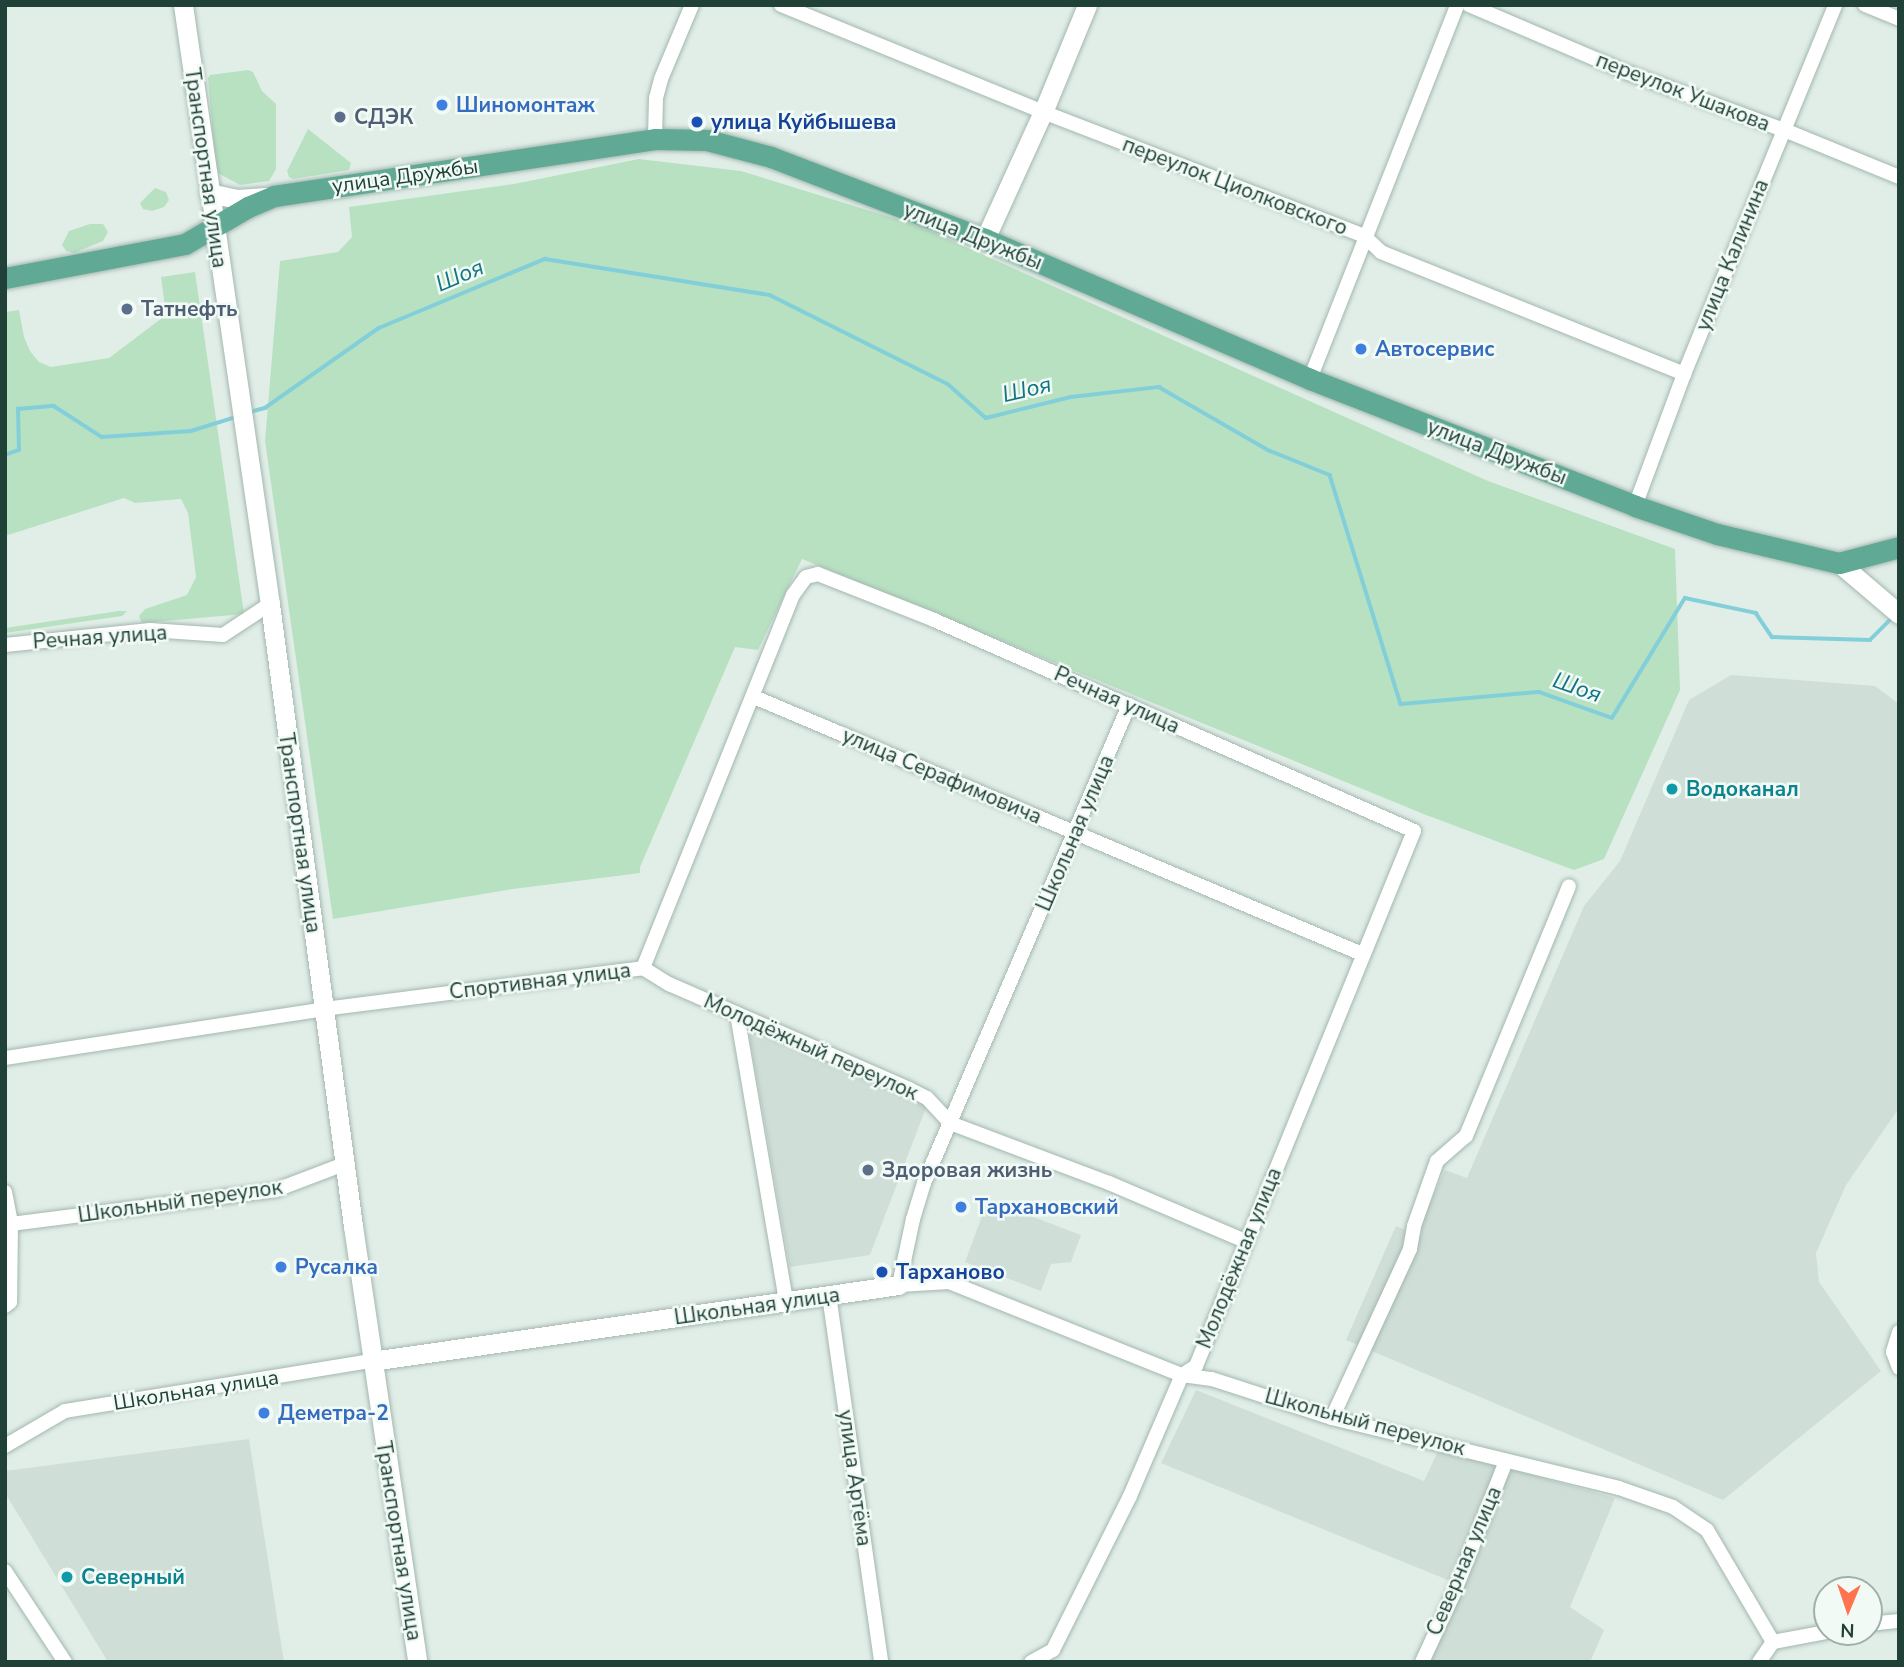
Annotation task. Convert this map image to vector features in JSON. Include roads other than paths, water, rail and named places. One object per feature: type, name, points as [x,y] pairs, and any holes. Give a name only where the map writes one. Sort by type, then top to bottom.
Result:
[{"type":"main road","name":"улица Дружбы","points":[[5,278],[185,244],[215,229],[248,207],[274,196],[655,139],[707,141],[771,157],[985,239],[1310,379],[1635,506],[1717,534],[1839,563]]},
{"type":"main road","points":[[1839,563],[1899,547]]},
{"type":"street","name":"Транспортная улица","points":[[183,5],[238,403],[270,604],[344,1164],[417,1662]]},
{"type":"street","points":[[655,139],[656,98],[661,79],[692,5]]},
{"type":"street","name":"переулок Циолковского","points":[[781,5],[1043,112],[1364,236],[1381,252],[1684,374]]},
{"type":"street","points":[[985,239],[1043,112],[1087,5]]},
{"type":"street","points":[[1310,379],[1457,5]]},
{"type":"street","name":"переулок Ушакова","points":[[1469,5],[1626,72],[1784,130],[1899,177]]},
{"type":"street","name":"улица Калинина","points":[[1635,506],[1684,374],[1835,5]]},
{"type":"street","points":[[1865,5],[1899,19]]},
{"type":"street","points":[[209,193],[237,199],[274,196]]},
{"type":"street","name":"улица Дружбы","points":[[1839,563],[1894,610]]},
{"type":"street","name":"Речная улица","points":[[818,574],[933,620],[1414,831]]},
{"type":"street","name":"Спортивная улица","points":[[5,1058],[324,1009],[643,968],[793,595],[806,577],[818,574]]},
{"type":"street","name":"Речная улица","points":[[5,645],[150,630],[223,635],[270,604]]},
{"type":"street","name":"улица Серафимовича","points":[[754,697],[1362,954]]},
{"type":"street","name":"Школьная улица","points":[[5,1446],[65,1411],[372,1362],[899,1285],[913,1219],[950,1123],[1129,705]]},
{"type":"street","name":"Молодёжная улица","points":[[1031,1662],[1053,1650],[1130,1496],[1182,1375],[1196,1366],[1414,831]]},
{"type":"street","points":[[1332,1418],[1410,1249],[1414,1226],[1437,1161],[1466,1136],[1569,886]]},
{"type":"street","name":"Молодёжный переулок","points":[[643,968],[669,984],[909,1088],[927,1098],[950,1123],[1110,1183],[1245,1241]]},
{"type":"street","points":[[737,1014],[786,1301]]},
{"type":"street","name":"Школьный переулок","points":[[11,1224],[276,1191],[344,1164]]},
{"type":"street","points":[[5,1192],[11,1224],[10,1302],[5,1306]]},
{"type":"street","name":"Школьный переулок","points":[[899,1285],[949,1282],[1182,1375],[1212,1379],[1332,1418],[1630,1492],[1673,1507],[1707,1530],[1773,1643]]},
{"type":"street","name":"улица Артёма","points":[[829,1295],[881,1662]]},
{"type":"street","points":[[1898,1332],[1893,1352],[1899,1368]]},
{"type":"street","name":"Северная улица","points":[[1422,1662],[1454,1594],[1506,1461]]},
{"type":"street","points":[[5,1570],[65,1662]]},
{"type":"street","points":[[1759,1662],[1773,1643],[1813,1635]]},
{"type":"waterway","name":"Шоя","points":[[250,412],[265,408],[379,328],[545,259],[770,295],[948,384],[986,418],[1071,397],[1159,387],[1268,450],[1330,475],[1401,704],[1539,692],[1612,718],[1685,598],[1756,613],[1772,637],[1870,640],[1892,618]]},
{"type":"waterway","name":"Шоя","points":[[5,455],[19,450],[18,409],[54,406],[102,437],[191,431],[236,417]]},
{"type":"place","name":"Шиномонтаж","points":[[442,105]]},
{"type":"place","name":"СДЭК","points":[[340,117]]},
{"type":"place","name":"улица Куйбышева","points":[[697,122]]},
{"type":"place","name":"Татнефть","points":[[127,309]]},
{"type":"place","name":"Автосервис","points":[[1361,349]]},
{"type":"place","name":"Водоканал","points":[[1672,789]]},
{"type":"place","name":"Здоровая жизнь","points":[[868,1170]]},
{"type":"place","name":"Тархановский","points":[[961,1207]]},
{"type":"place","name":"Русалка","points":[[281,1267]]},
{"type":"place","name":"Тарханово","points":[[882,1272]]},
{"type":"place","name":"Деметра-2","points":[[264,1413]]},
{"type":"place","name":"Северный","points":[[67,1577]]}]
